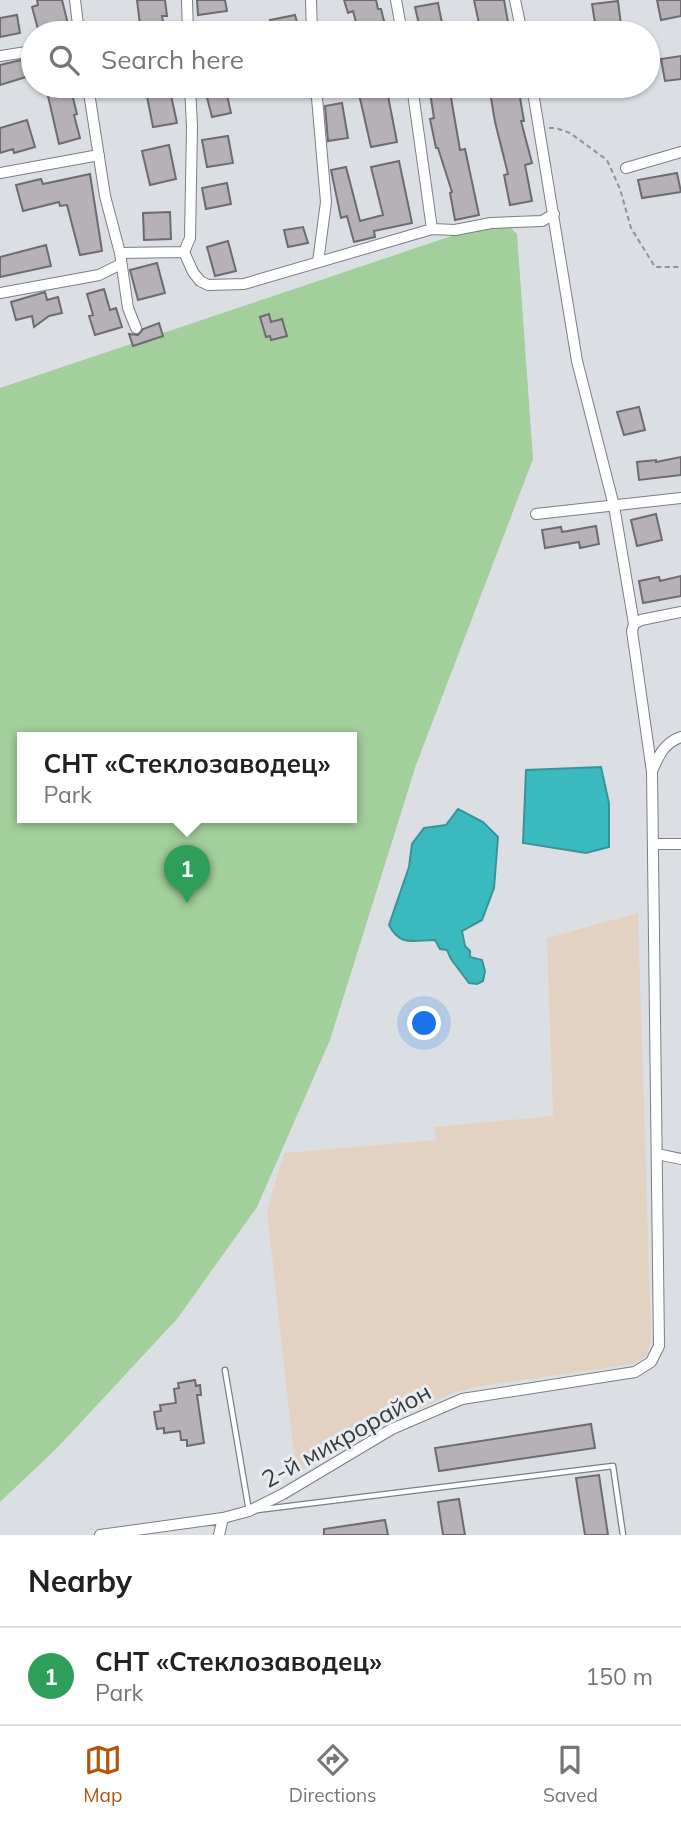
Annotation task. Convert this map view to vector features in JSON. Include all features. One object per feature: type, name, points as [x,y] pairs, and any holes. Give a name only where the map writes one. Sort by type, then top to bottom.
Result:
[{"type":"street","points":[[75,0],[78,21]]},
{"type":"street","points":[[187,0],[187,21]]},
{"type":"street","points":[[311,0],[312,21]]},
{"type":"street","points":[[396,0],[400,21]]},
{"type":"street","points":[[515,0],[519,21]]},
{"type":"street","points":[[0,56],[21,53]]},
{"type":"street","points":[[90,98],[105,197],[121,258],[128,307],[136,328]]},
{"type":"street","points":[[191,98],[190,238],[184,252],[193,272],[200,281],[208,285],[254,282],[432,229],[455,230],[491,223],[541,221],[554,214]]},
{"type":"street","points":[[317,98],[327,202],[318,262]]},
{"type":"street","points":[[414,98],[432,229]]},
{"type":"street","points":[[534,98],[577,361],[614,506],[634,624],[632,631],[652,772],[657,1154],[681,1159]]},
{"type":"street","points":[[626,168],[681,152]]},
{"type":"street","points":[[0,173],[99,155]]},
{"type":"street","points":[[0,293],[99,275],[121,258],[184,252]]},
{"type":"street","points":[[536,514],[681,498]]},
{"type":"street","points":[[634,624],[641,620],[681,612]]},
{"type":"street","points":[[652,772],[659,753],[668,743],[681,737]]},
{"type":"street","points":[[654,844],[681,844]]},
{"type":"street","name":"2-й микрорайон","points":[[100,1535],[223,1518],[248,1511],[283,1494],[392,1429],[438,1407],[479,1394],[635,1372],[651,1362],[659,1346],[657,1154]]},
{"type":"street","points":[[219,1535],[223,1518]]},
{"type":"lane","points":[[225,1370],[248,1511],[613,1466],[623,1535]]},
{"type":"path","points":[[540,128],[556,128],[570,133],[607,160],[625,204],[631,228],[655,267],[681,267]]},
{"type":"shaded area","points":[[638,913],[651,1334],[648,1353],[633,1364],[482,1386],[453,1393],[391,1422],[296,1473],[267,1211],[284,1153],[436,1140],[434,1127],[553,1116],[547,938]]},
{"type":"green space","points":[[502,219],[517,234],[533,459],[416,765],[330,1040],[257,1207],[177,1319],[57,1448],[0,1502],[0,388]]},
{"type":"water","points":[[601,767],[609,803],[609,847],[586,853],[523,843],[526,770]]},
{"type":"water","points":[[458,809],[483,822],[498,837],[494,888],[482,920],[462,931],[470,957],[482,960],[485,971],[483,981],[477,984],[469,983],[447,950],[440,949],[435,940],[408,941],[398,937],[389,925],[409,867],[412,844],[424,828],[446,825]]},
{"type":"building","points":[[37,0],[62,0],[67,21],[36,21],[32,7],[38,5]]},
{"type":"building","points":[[137,0],[165,0],[167,16],[162,16],[163,21],[140,21]]},
{"type":"building","points":[[197,0],[225,0],[227,11],[198,15]]},
{"type":"building","points":[[344,0],[376,0],[384,21],[356,21],[353,11],[348,13]]},
{"type":"building","points":[[474,0],[504,0],[508,21],[478,21]]},
{"type":"building","points":[[657,0],[681,0],[681,16],[661,20]]},
{"type":"building","points":[[618,1],[620,21],[595,21],[592,4]]},
{"type":"building","points":[[438,3],[442,21],[418,21],[415,7]]},
{"type":"building","points":[[17,15],[20,33],[0,37],[0,18]]},
{"type":"building","points":[[295,15],[297,21],[270,21]]},
{"type":"building","points":[[681,56],[681,79],[665,81],[661,59]]},
{"type":"building","points":[[21,60],[21,79],[0,85],[0,65]]},
{"type":"building","points":[[48,98],[73,98],[80,138],[59,144]]},
{"type":"building","points":[[147,98],[172,98],[177,123],[153,127]]},
{"type":"building","points":[[207,98],[228,98],[231,113],[212,117]]},
{"type":"building","points":[[360,98],[388,98],[397,142],[371,147]]},
{"type":"building","points":[[431,98],[451,98],[460,150],[465,149],[479,215],[455,220],[452,192],[436,148],[430,119],[434,118]]},
{"type":"building","points":[[491,98],[520,98],[524,121],[521,121],[532,163],[525,165],[532,201],[510,205],[504,175],[508,174]]},
{"type":"building","points":[[342,103],[348,138],[328,141],[325,106]]},
{"type":"building","points":[[27,120],[35,147],[14,153],[13,149],[0,153],[0,128]]},
{"type":"building","points":[[228,136],[233,163],[207,167],[202,140]]},
{"type":"building","points":[[169,145],[176,179],[150,185],[142,151]]},
{"type":"building","points":[[399,161],[412,223],[374,231],[375,237],[354,242],[347,216],[341,218],[331,170],[346,167],[360,221],[383,215],[371,167]]},
{"type":"building","points":[[677,173],[681,192],[642,198],[638,180]]},
{"type":"building","points":[[90,174],[102,251],[80,255],[67,205],[60,206],[59,202],[23,211],[16,185],[41,179],[43,184]]},
{"type":"building","points":[[227,183],[231,204],[206,209],[202,188]]},
{"type":"building","points":[[170,212],[171,239],[144,240],[143,213]]},
{"type":"building","points":[[303,227],[308,243],[288,247],[284,230]]},
{"type":"building","points":[[228,241],[236,271],[215,276],[207,247]]},
{"type":"building","points":[[46,245],[51,266],[0,277],[0,257]]},
{"type":"building","points":[[157,263],[165,293],[138,300],[130,270]]},
{"type":"building","points":[[104,289],[110,310],[116,308],[122,327],[95,335],[89,316],[93,315],[87,294]]},
{"type":"building","points":[[45,292],[47,300],[58,297],[62,313],[49,316],[34,327],[32,316],[16,320],[11,302]]},
{"type":"building","points":[[269,314],[271,322],[282,319],[287,336],[271,340],[270,336],[266,337],[260,317]]},
{"type":"building","points":[[159,323],[163,336],[133,346],[129,334],[138,335],[143,329]]},
{"type":"building","points":[[639,407],[645,430],[624,435],[617,412]]},
{"type":"building","points":[[681,457],[681,475],[639,480],[637,462],[656,462]]},
{"type":"building","points":[[656,514],[662,540],[637,546],[631,520]]},
{"type":"building","points":[[596,526],[599,544],[580,548],[579,542],[545,548],[542,530],[561,527],[562,532]]},
{"type":"building","points":[[681,576],[681,596],[643,603],[639,581],[659,577],[660,581]]},
{"type":"building","points":[[195,1380],[196,1386],[200,1385],[201,1395],[197,1395],[204,1443],[187,1446],[187,1440],[181,1440],[180,1431],[164,1433],[164,1428],[157,1429],[154,1412],[161,1411],[160,1405],[176,1403],[174,1389],[179,1388],[178,1383]]},
{"type":"building","points":[[591,1424],[595,1448],[439,1471],[435,1448]]},
{"type":"building","points":[[599,1475],[608,1535],[585,1535],[576,1478]]},
{"type":"building","points":[[459,1499],[465,1535],[443,1535],[438,1502]]},
{"type":"building","points":[[385,1520],[388,1535],[324,1535],[324,1529]]},
{"type":"place","name":"СНТ «Стеклозаводец»","points":[[187,903]]}]
